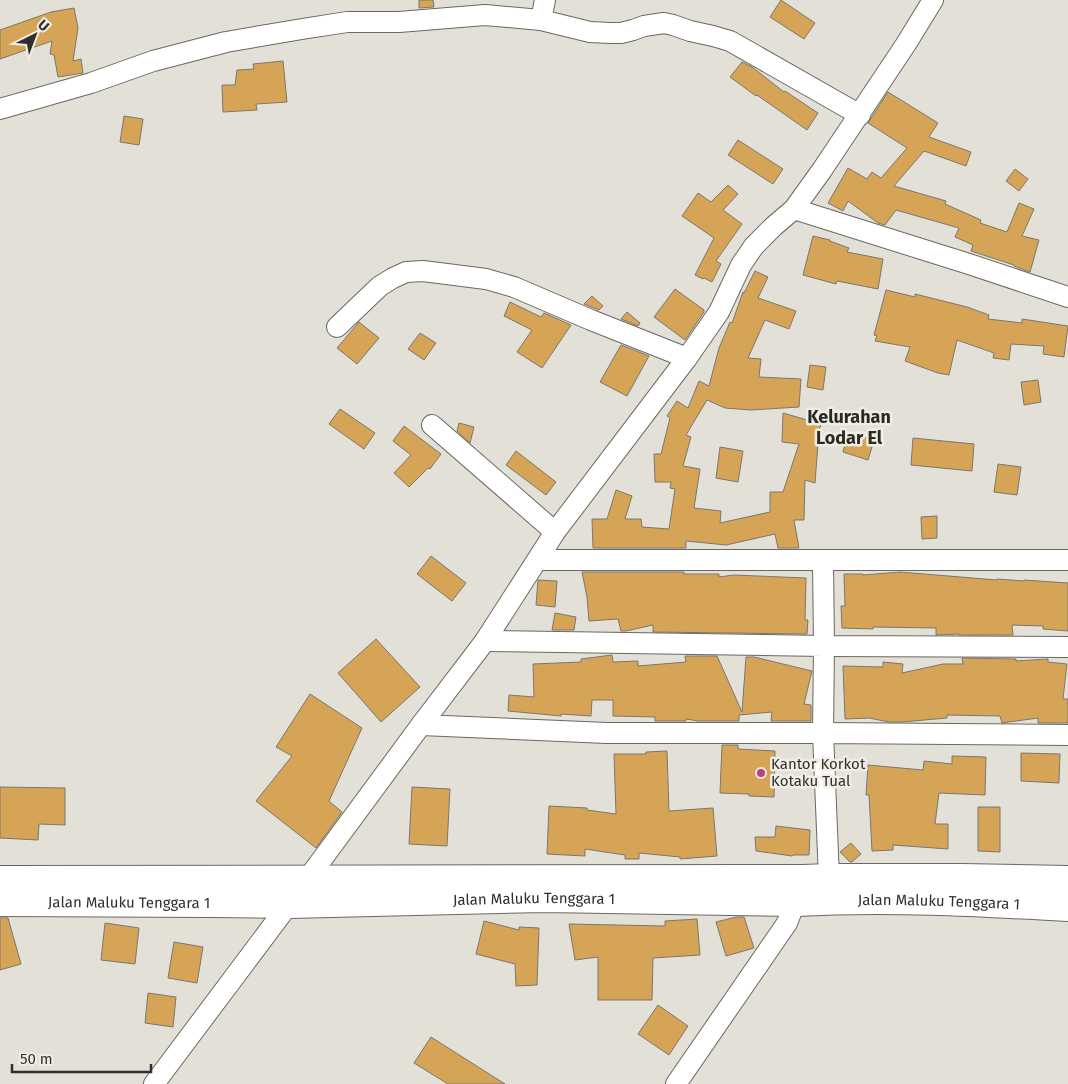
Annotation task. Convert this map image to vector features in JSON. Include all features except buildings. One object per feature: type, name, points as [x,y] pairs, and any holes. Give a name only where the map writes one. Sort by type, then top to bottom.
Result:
[{"type":"main road","name":"Jalan Maluku Tenggara 1","points":[[0,902],[290,904],[814,890],[952,878],[1068,880]]},
{"type":"main road","name":"Jalan Maluku Tenggara 1","points":[[0,880],[308,879],[814,890],[1068,907]]},
{"type":"street","points":[[541,20],[546,0]]},
{"type":"street","points":[[154,1084],[485,641],[555,532],[687,358],[719,312],[741,265],[754,246],[794,208],[860,116],[933,0]]},
{"type":"street","points":[[0,109],[91,83],[153,61],[226,42],[347,22],[399,22],[486,15],[541,20],[574,29],[610,34],[621,33],[656,23],[673,24],[690,31],[730,41],[860,116]]},
{"type":"street","points":[[794,208],[1068,297]]},
{"type":"street","points":[[337,327],[380,286],[406,272],[423,271],[486,278],[514,287],[590,320],[687,358]]},
{"type":"street","points":[[432,425],[555,532]]},
{"type":"street","points":[[538,560],[1068,560]]},
{"type":"street","points":[[676,1084],[787,923],[814,890],[823,733],[823,560]]},
{"type":"street","points":[[485,641],[824,646],[1068,647]]},
{"type":"street","points":[[421,725],[607,733],[1068,735]]},
{"type":"place","name":"Kantor Korkot Kotaku Tual","points":[[761,773]]},
{"type":"district","name":"Kelurahan Lodar El","points":[[849,427]]}]
